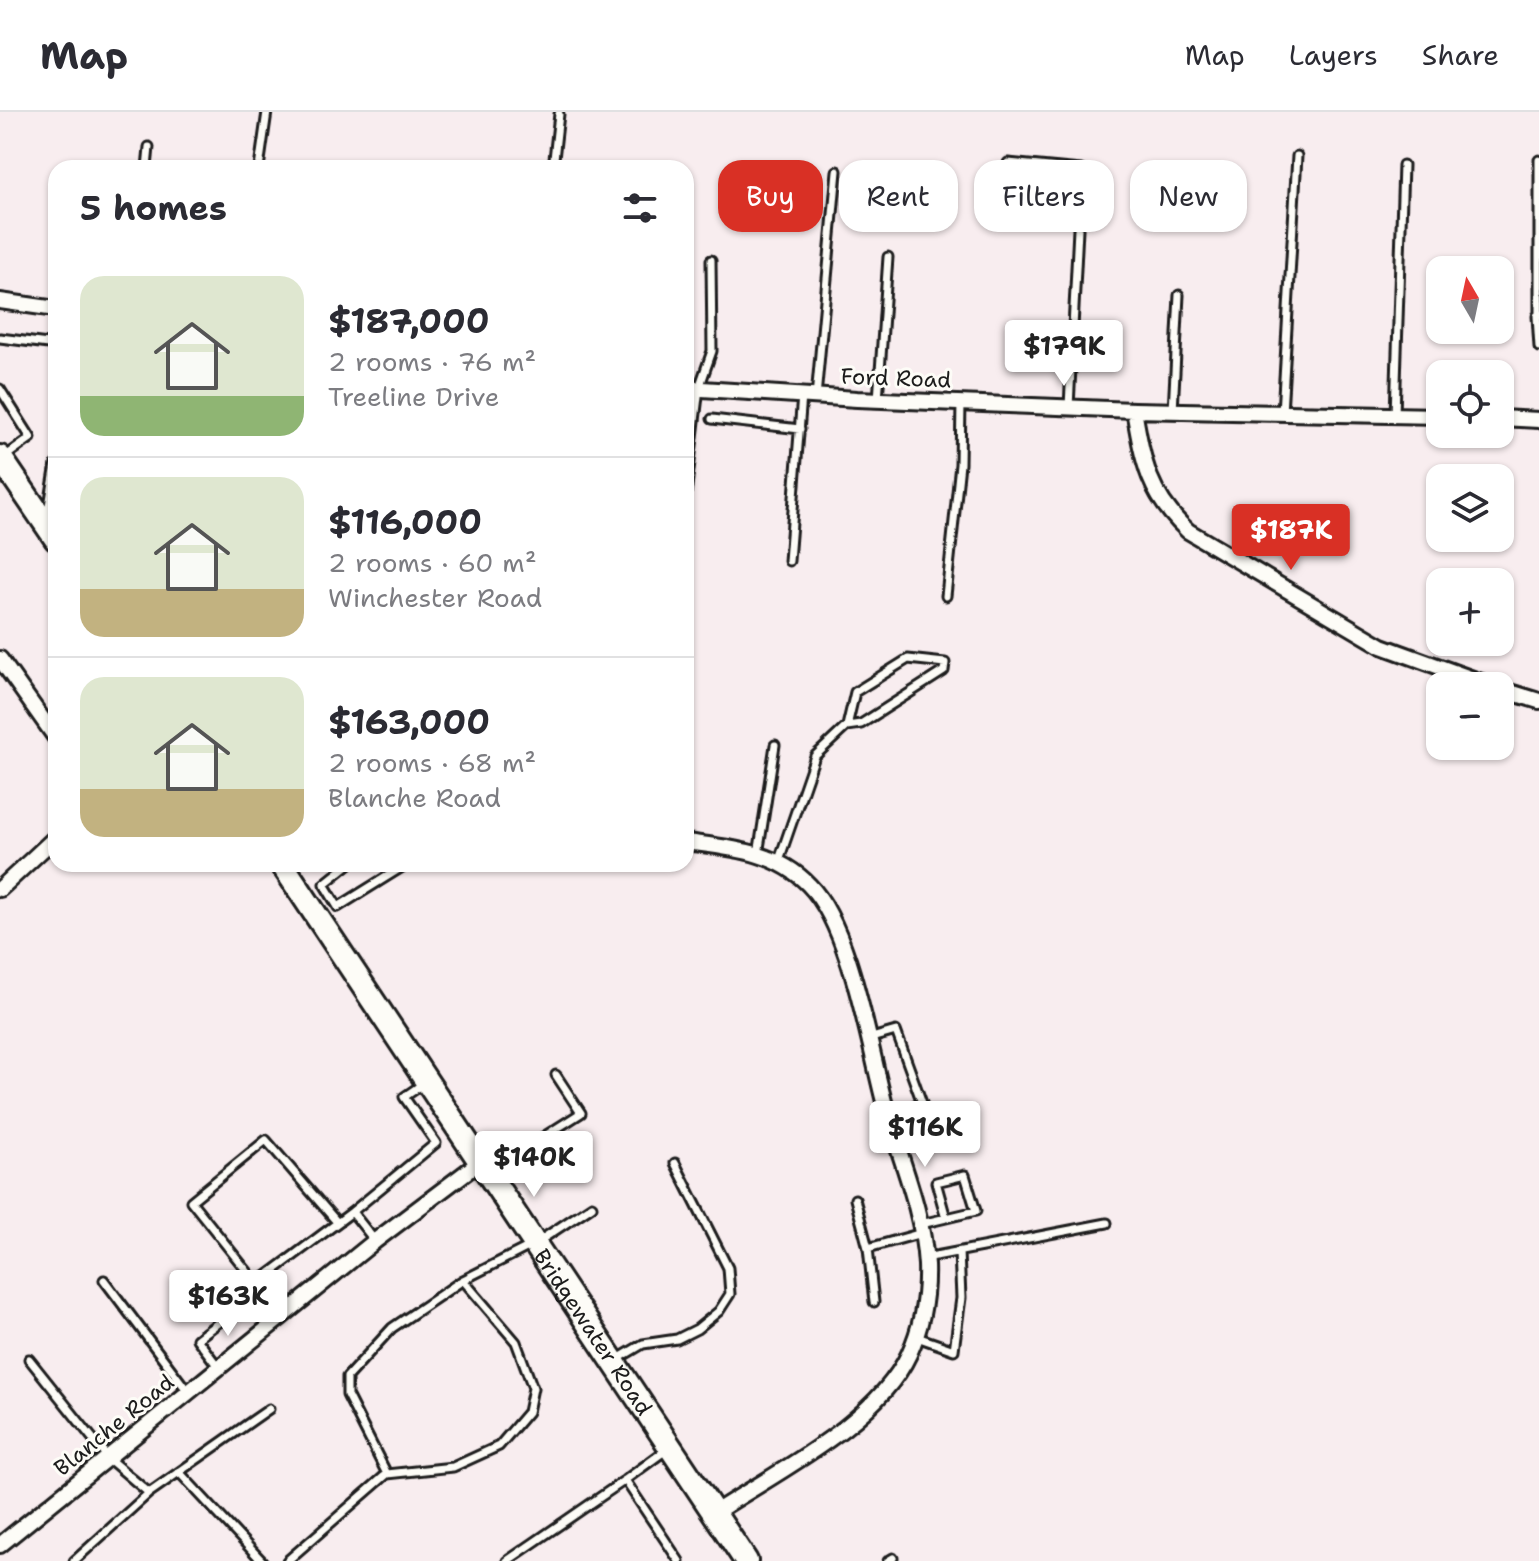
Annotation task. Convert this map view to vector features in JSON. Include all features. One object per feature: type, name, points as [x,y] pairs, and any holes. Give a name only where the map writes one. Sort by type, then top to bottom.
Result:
[{"type":"main road","points":[[1,458],[48,528]]},
{"type":"main road","name":"Bridgewater Road","points":[[287,872],[746,1561]]},
{"type":"street","points":[[0,301],[48,308]]},
{"type":"street","name":"Ford Road","points":[[694,388],[878,400],[1134,410],[1426,416]]},
{"type":"street","points":[[1134,410],[1141,453],[1154,491],[1168,513],[1188,531],[1382,646],[1454,672]]},
{"type":"street","points":[[1514,419],[1539,420]]},
{"type":"street","points":[[0,659],[48,727]]},
{"type":"street","points":[[1514,693],[1539,701]]},
{"type":"street","points":[[694,843],[758,855],[778,863],[808,883],[828,912],[842,948],[921,1228],[925,1258],[925,1294],[916,1336],[897,1376],[873,1402],[822,1443],[714,1513]]},
{"type":"street","points":[[0,889],[48,844]]},
{"type":"street","name":"Blanche Road","points":[[0,1545],[284,1318],[375,1241],[485,1166]]},
{"type":"lane","points":[[260,160],[267,112]]},
{"type":"lane","points":[[554,160],[559,114]]},
{"type":"lane","points":[[148,160],[149,147]]},
{"type":"lane","points":[[1282,413],[1297,156]]},
{"type":"lane","points":[[1539,160],[1539,347]]},
{"type":"lane","points":[[1395,415],[1403,165]]},
{"type":"lane","points":[[789,561],[800,429],[809,396],[837,171]]},
{"type":"lane","points":[[1069,407],[1078,232]]},
{"type":"lane","points":[[878,400],[888,257]]},
{"type":"lane","points":[[694,386],[712,351],[711,260]]},
{"type":"lane","points":[[1173,411],[1179,295]]},
{"type":"lane","points":[[0,338],[48,344]]},
{"type":"lane","points":[[0,389],[31,438],[1,458]]},
{"type":"lane","points":[[946,596],[960,464],[961,403]]},
{"type":"lane","points":[[712,419],[800,429]]},
{"type":"lane","points":[[778,863],[815,756],[847,726],[855,692],[908,659],[945,663],[944,671],[861,724],[847,726]]},
{"type":"lane","points":[[758,855],[775,745]]},
{"type":"lane","points":[[339,872],[324,884],[338,907],[394,872]]},
{"type":"lane","points":[[867,1039],[896,1031],[922,1103],[888,1115]]},
{"type":"lane","points":[[485,1166],[581,1113],[556,1075]]},
{"type":"lane","points":[[220,1369],[197,1339],[336,1221],[352,1212],[436,1143],[404,1097],[427,1081]]},
{"type":"lane","points":[[284,1318],[191,1201],[266,1140],[336,1221]]},
{"type":"lane","points":[[614,1361],[643,1344],[677,1339],[697,1329],[719,1311],[730,1294],[728,1268],[675,1163]]},
{"type":"lane","points":[[868,1248],[946,1218],[976,1211],[965,1175],[936,1182],[946,1218]]},
{"type":"lane","points":[[855,1199],[868,1248],[874,1302]]},
{"type":"lane","points":[[387,1474],[347,1395],[347,1377],[392,1328],[463,1280],[536,1243],[592,1206]]},
{"type":"lane","points":[[352,1212],[375,1241]]},
{"type":"lane","points":[[925,1258],[1107,1223]]},
{"type":"lane","points":[[916,1336],[954,1350],[961,1298],[959,1252]]},
{"type":"lane","points":[[104,1280],[189,1393]]},
{"type":"lane","points":[[287,1561],[387,1474],[453,1467],[499,1446],[528,1412],[533,1388],[516,1342],[463,1280]]},
{"type":"lane","points":[[29,1359],[109,1459],[149,1493]]},
{"type":"lane","points":[[74,1561],[149,1493],[269,1409]]},
{"type":"lane","points":[[507,1561],[671,1446]]},
{"type":"lane","points":[[179,1472],[262,1561]]},
{"type":"lane","points":[[625,1480],[679,1561]]}]
